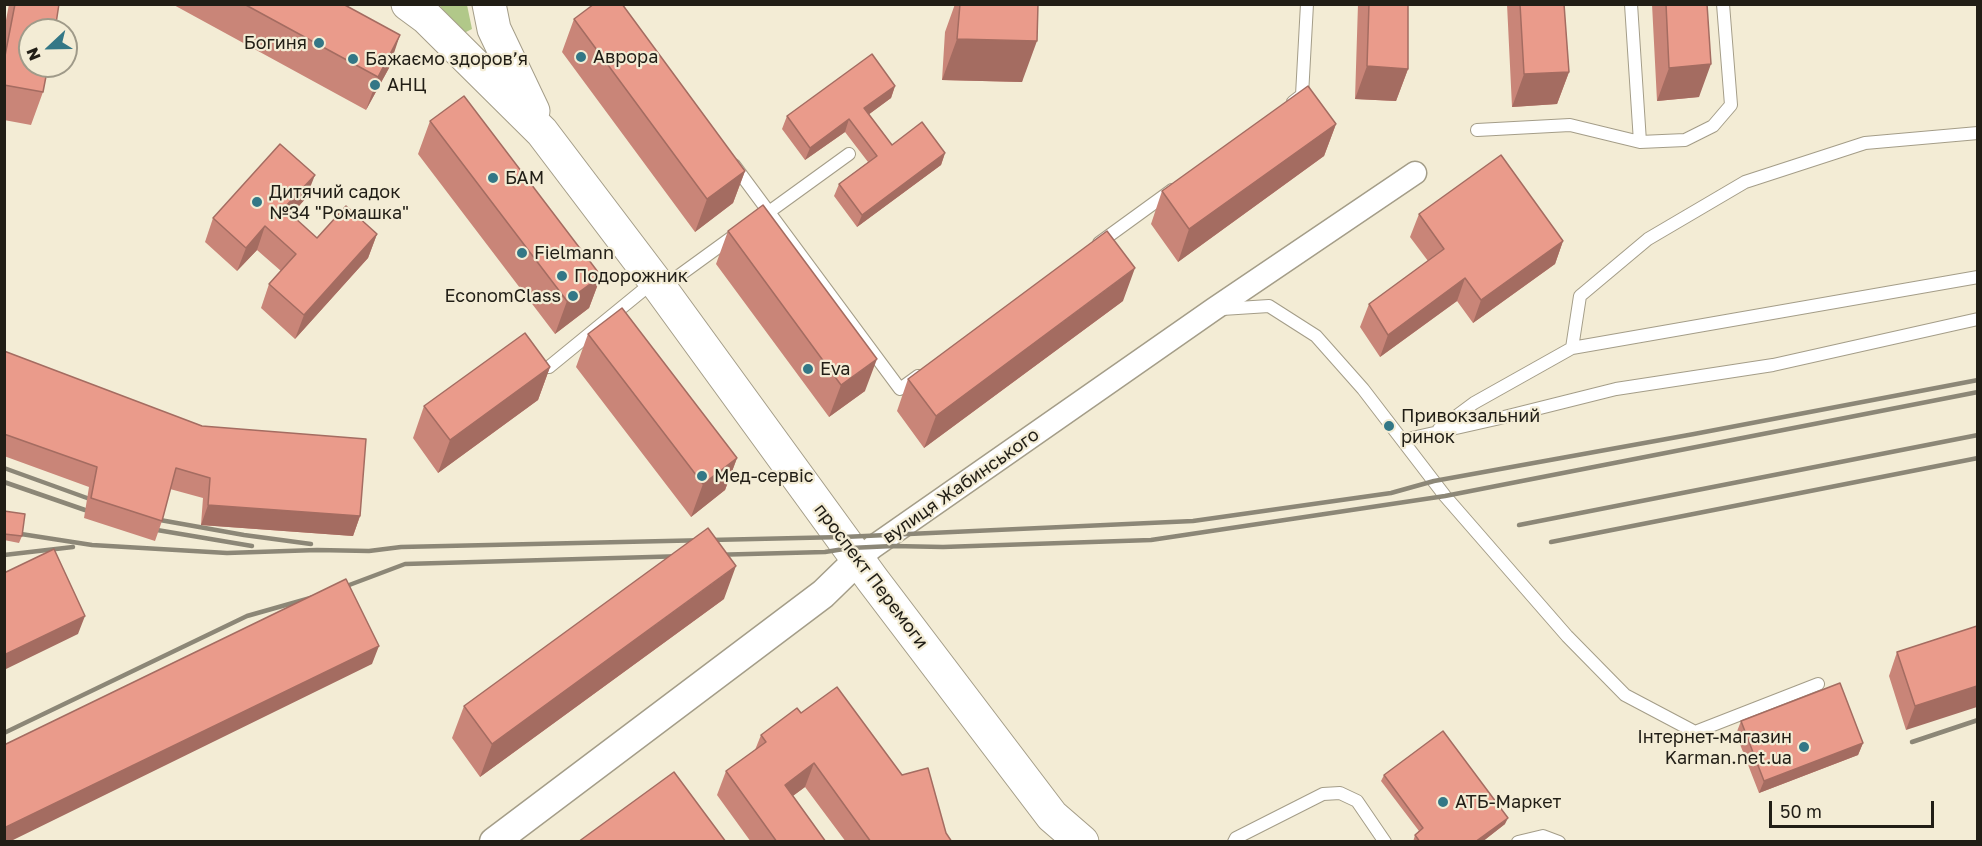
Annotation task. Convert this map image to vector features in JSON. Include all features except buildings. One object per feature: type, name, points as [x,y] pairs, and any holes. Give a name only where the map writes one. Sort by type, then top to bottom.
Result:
[{"type":"main road","name":"проспект Перемоги","points":[[408,4],[426,18],[542,132],[658,285],[1058,829],[1082,842]]},
{"type":"main road","name":"проспект Перемоги","points":[[489,4],[494,30],[542,132]]},
{"type":"street","name":"вулиця Жабинського","points":[[494,842],[823,594],[873,547],[1214,309],[1415,173]]},
{"type":"lane","points":[[1283,109],[1302,95],[1307,4]]},
{"type":"lane","points":[[1631,4],[1640,142]]},
{"type":"lane","points":[[1477,130],[1570,125],[1640,142],[1685,140],[1713,126],[1731,105],[1723,4]]},
{"type":"lane","points":[[1572,348],[1580,296],[1648,239],[1745,182],[1865,143],[1977,133]]},
{"type":"lane","points":[[549,367],[658,285],[746,228],[849,154]]},
{"type":"lane","points":[[726,155],[900,389],[929,368]]},
{"type":"lane","points":[[1092,249],[1178,186]]},
{"type":"lane","points":[[1436,432],[1474,403],[1572,348],[1977,277]]},
{"type":"lane","points":[[1214,309],[1269,306],[1316,336],[1363,388],[1445,496],[1567,636],[1625,695],[1695,732],[1818,684]]},
{"type":"lane","points":[[1403,440],[1616,389],[1773,365],[1977,320]]},
{"type":"lane","points":[[1234,842],[1236,838],[1323,795],[1340,793],[1357,801],[1384,842]]},
{"type":"lane","points":[[1518,842],[1521,839],[1543,836],[1559,842]]},
{"type":"green space","points":[[467,5],[472,29],[462,34],[440,6]]},
{"type":"railway","points":[[21,534],[92,545],[227,553],[843,537],[1193,521],[1391,493],[1434,481],[1978,380]]},
{"type":"railway","points":[[710,555],[825,552],[893,546],[943,547],[1151,540],[1445,496],[1978,392]]},
{"type":"railway","points":[[1519,525],[1978,435]]},
{"type":"railway","points":[[1551,542],[1978,458]]},
{"type":"railway","points":[[4,468],[87,498]]},
{"type":"railway","points":[[4,482],[85,510]]},
{"type":"railway","points":[[160,520],[311,544]]},
{"type":"railway","points":[[157,530],[252,546]]},
{"type":"railway","points":[[4,555],[73,547]]},
{"type":"railway","points":[[4,733],[247,616],[328,593],[405,564],[686,556]]},
{"type":"railway","points":[[1912,742],[1978,720]]},
{"type":"place","name":"Богиня","points":[[319,43]]},
{"type":"place","name":"Аврора","points":[[581,57]]},
{"type":"place","name":"Бажаємо здоровʼя","points":[[353,59]]},
{"type":"place","name":"АНЦ","points":[[375,85]]},
{"type":"place","name":"БАМ","points":[[493,178]]},
{"type":"place","name":"Дитячий садок №34 \"Ромашка\"","points":[[257,202]]},
{"type":"place","name":"Fielmann","points":[[522,253]]},
{"type":"place","name":"Подорожник","points":[[562,276]]},
{"type":"place","name":"EconomClass","points":[[573,296]]},
{"type":"place","name":"Eva","points":[[808,369]]},
{"type":"place","name":"Привокзальний ринок","points":[[1389,426]]},
{"type":"place","name":"Мед-сервіс","points":[[702,476]]},
{"type":"place","name":"Інтернет-магазин Karman.net.ua","points":[[1804,747]]},
{"type":"place","name":"АТБ-Маркет","points":[[1443,802]]}]
